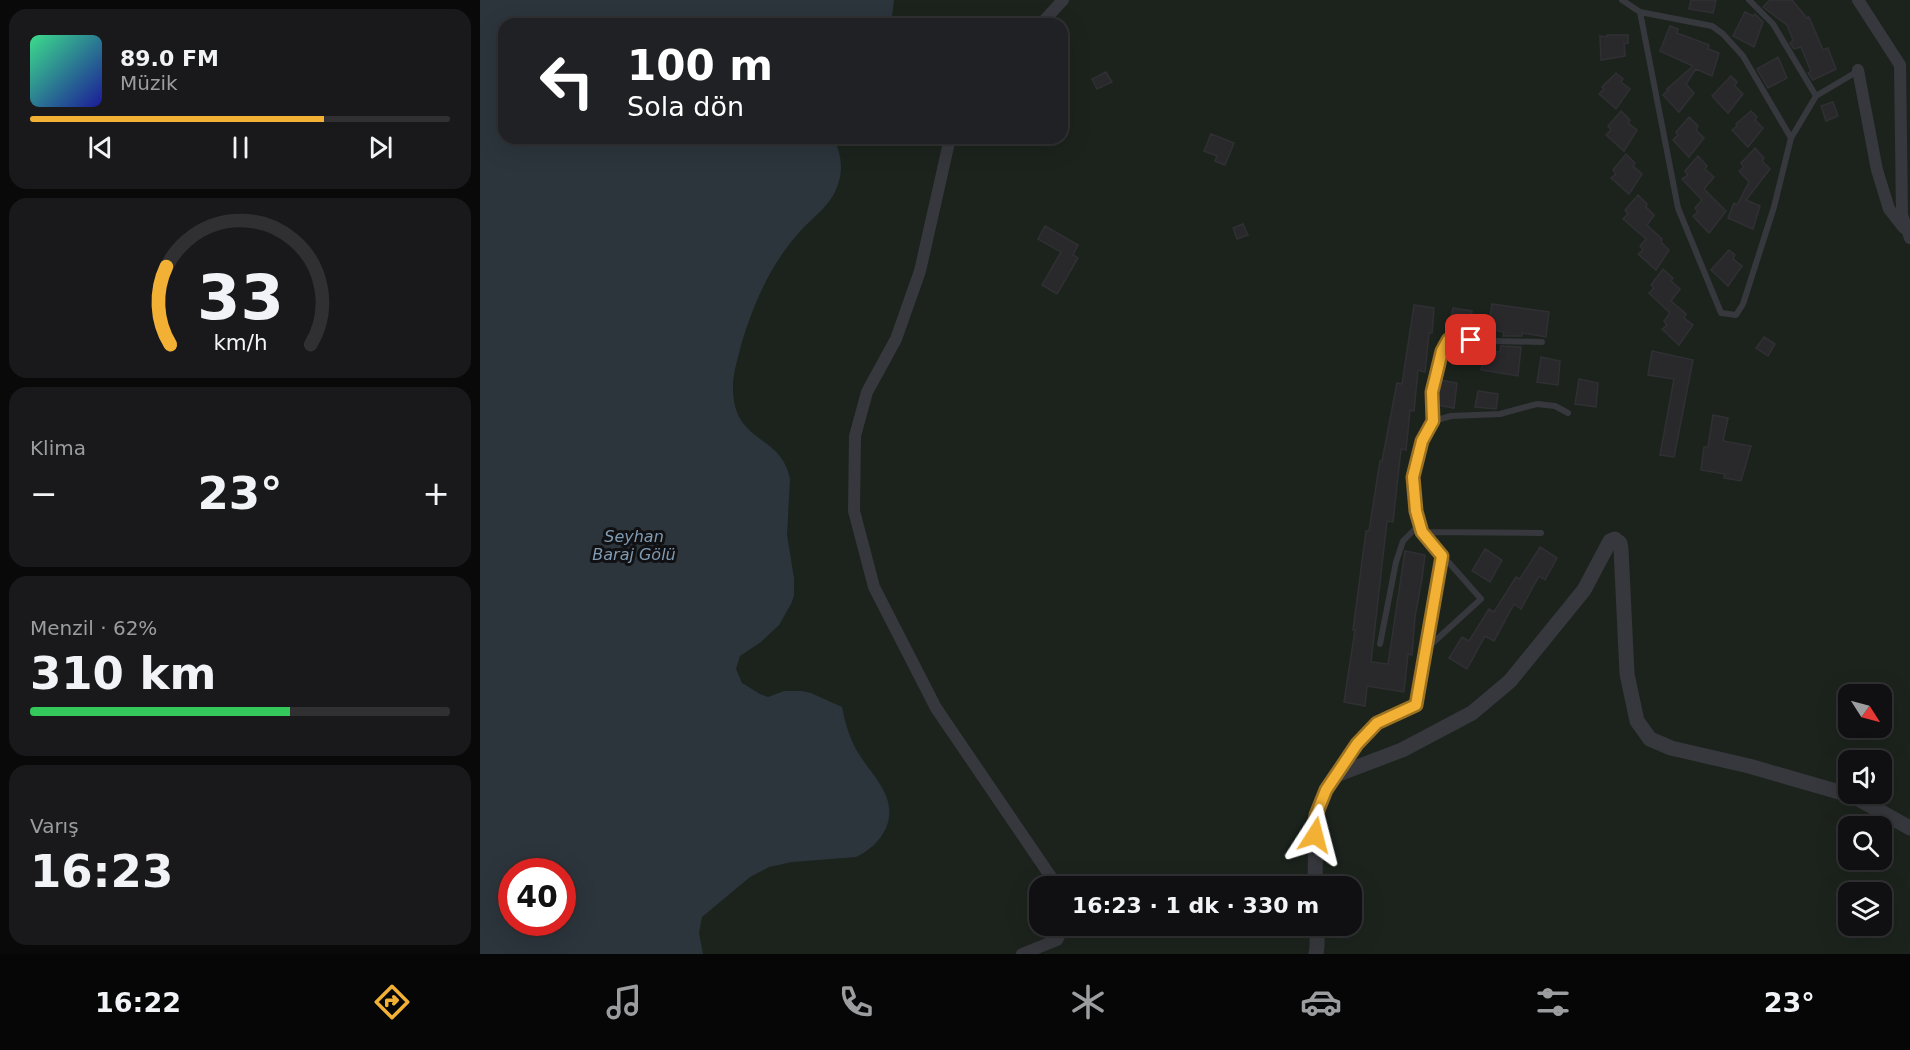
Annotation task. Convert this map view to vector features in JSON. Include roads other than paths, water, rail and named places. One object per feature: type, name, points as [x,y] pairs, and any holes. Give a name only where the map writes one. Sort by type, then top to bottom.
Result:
[{"type":"street","points":[[1046,18],[1063,0]]},
{"type":"street","points":[[1858,0],[1900,65],[1902,215],[1909,235]]},
{"type":"street","points":[[1858,70],[1880,180],[1889,209],[1909,235]]},
{"type":"street","points":[[949,144],[920,271],[896,339],[867,392],[855,436],[855,511],[874,586],[936,708],[1050,876]]},
{"type":"street","points":[[1315,876],[1316,815],[1326,790],[1336,775],[1402,750],[1462,718],[1510,681],[1584,590],[1610,541],[1615,539],[1620,543],[1621,549],[1627,674],[1637,721],[1650,739],[1671,748],[1749,766],[1853,796],[1910,828]]},
{"type":"street","points":[[1022,954],[1058,940],[1060,936]]},
{"type":"street","points":[[1316,954],[1317,936]]},
{"type":"lane","points":[[1622,0],[1640,12],[1712,26],[1723,34],[1743,56],[1791,138]]},
{"type":"lane","points":[[1749,0],[1773,24],[1816,96]]},
{"type":"lane","points":[[1640,12],[1678,208],[1721,313],[1736,315],[1743,304],[1774,207],[1791,138],[1816,96],[1858,70]]},
{"type":"lane","points":[[1425,650],[1480,599],[1422,532],[1416,511],[1413,477],[1422,441],[1433,421],[1432,392],[1442,351],[1448,340],[1542,342]]},
{"type":"lane","points":[[1433,421],[1451,416],[1500,414],[1537,404],[1555,406],[1568,413]]},
{"type":"lane","points":[[1380,644],[1396,562],[1403,541],[1420,524]]},
{"type":"lane","points":[[1422,532],[1541,533]]},
{"type":"lane","points":[[1336,775],[1357,744],[1377,723],[1416,705],[1442,556]]},
{"type":"water","name":"Seyhan Baraj Gölü","points":[[480,0],[894,0],[892,18],[498,18],[498,144],[836,144],[841,162],[834,194],[825,207],[787,247],[770,273],[751,315],[735,371],[733,386],[735,405],[740,419],[748,429],[777,453],[785,464],[790,479],[787,535],[794,578],[794,596],[779,625],[761,642],[740,656],[736,669],[742,683],[768,697],[784,691],[802,691],[842,707],[854,746],[886,796],[889,817],[884,833],[870,849],[856,857],[792,862],[769,867],[750,877],[702,917],[699,933],[703,954],[480,954]]}]
